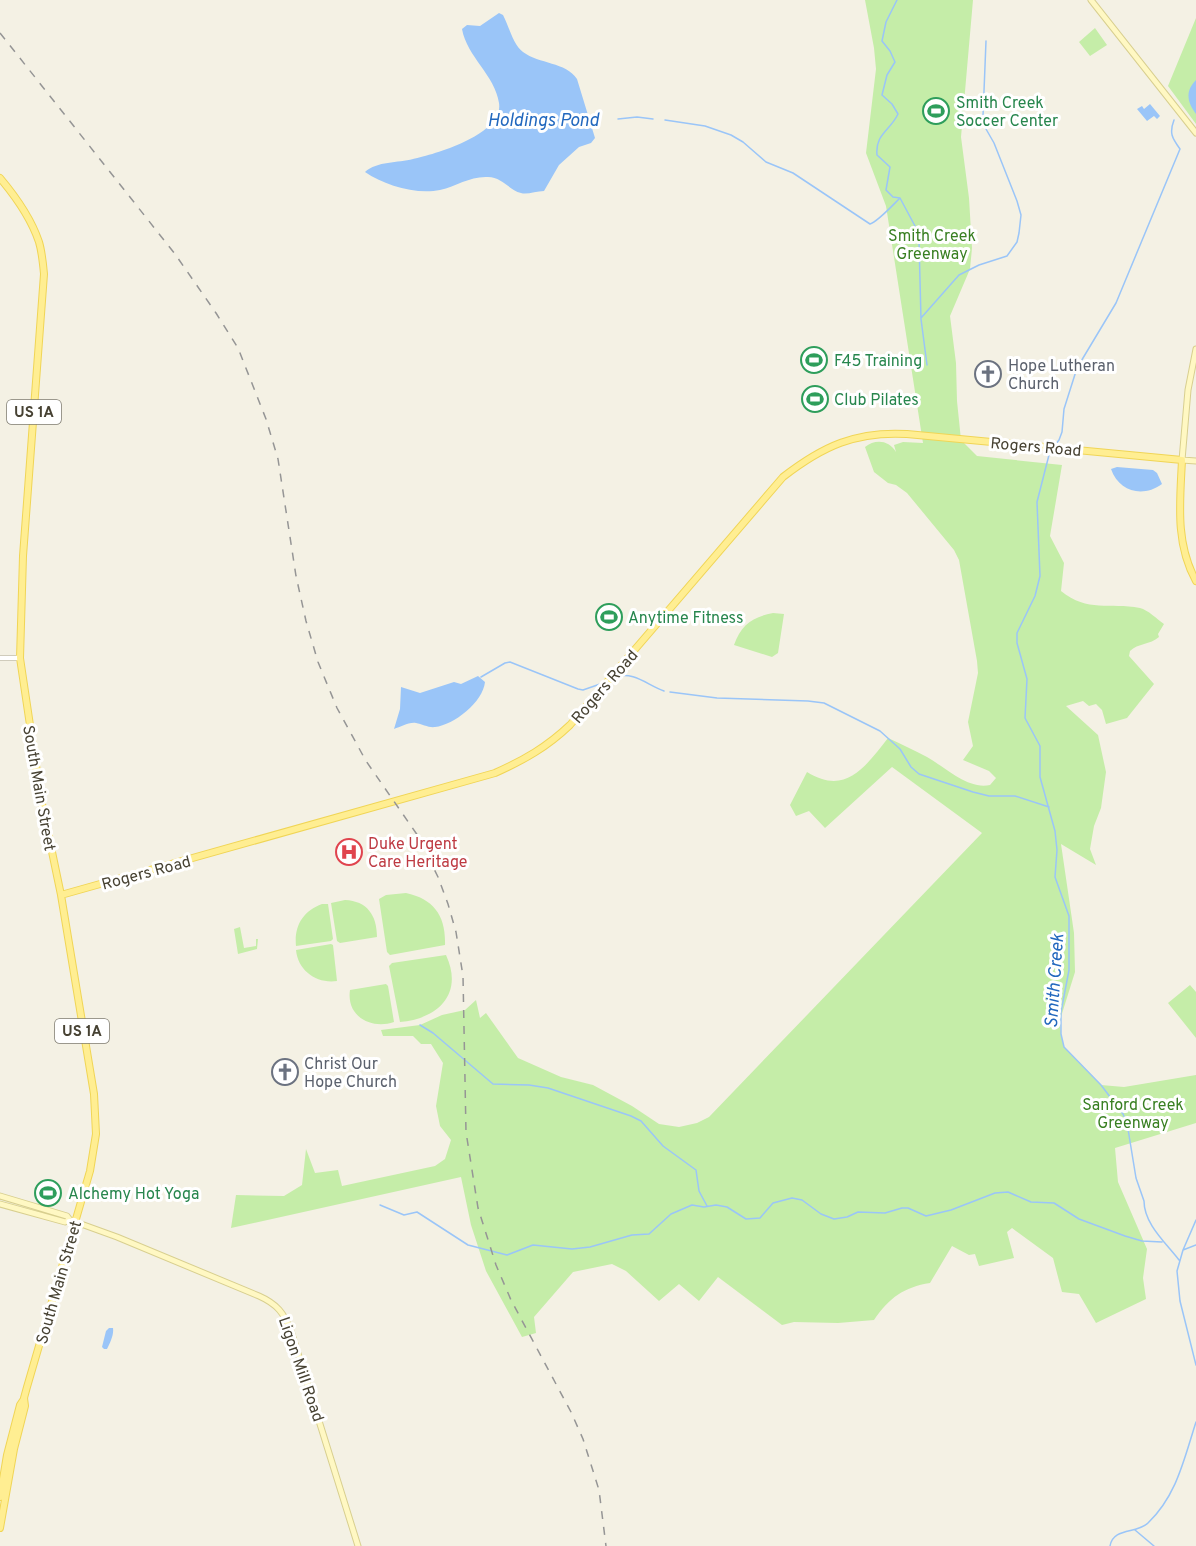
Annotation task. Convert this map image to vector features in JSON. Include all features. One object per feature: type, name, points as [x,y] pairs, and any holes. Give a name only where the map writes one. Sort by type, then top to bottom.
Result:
[{"type":"main road","points":[[1091,0],[1196,133]]},
{"type":"main road","name":"South Main Street","points":[[0,178],[14,194],[34,229],[39,243],[44,274],[23,556],[20,658],[41,799],[61,895],[96,1117],[92,1161],[72,1221],[24,1398],[20,1405],[7,1455],[0,1497]]},
{"type":"main road","points":[[1196,349],[1188,390],[1179,510],[1183,546],[1196,582]]},
{"type":"main road","name":"Rogers Road","points":[[61,895],[495,773],[531,756],[570,725],[783,477],[822,451],[855,438],[894,433],[924,435],[1196,461]]},
{"type":"main road","name":"Ligon Mill Road","points":[[0,1196],[67,1216],[72,1221],[117,1237],[269,1301],[282,1311],[307,1379],[358,1546]]},
{"type":"main road","name":"Ligon Mill Road","points":[[0,1204],[65,1222],[72,1221]]},
{"type":"main road","name":"South Main Street","points":[[0,1523],[25,1406],[24,1398]]},
{"type":"main road","points":[[0,1511],[4,1491],[2,1487]]},
{"type":"street","points":[[0,658],[20,658]]},
{"type":"green space","points":[[865,0],[973,0],[961,137],[969,198],[972,248],[970,269],[950,316],[956,363],[961,440],[977,456],[1062,465],[1050,536],[1064,563],[1061,591],[1080,602],[1099,606],[1140,608],[1164,624],[1158,634],[1159,637],[1130,651],[1129,656],[1154,684],[1127,718],[1106,724],[1102,710],[1096,704],[1089,706],[1083,701],[1066,706],[1098,735],[1106,772],[1101,808],[1094,826],[1090,849],[1096,865],[1061,844],[1074,933],[1075,972],[1060,1020],[1064,1047],[1101,1085],[1124,1087],[1196,1075],[1196,1123],[1115,1148],[1118,1182],[1147,1249],[1143,1278],[1146,1299],[1096,1323],[1079,1294],[1062,1292],[1053,1258],[1012,1228],[1007,1232],[1014,1258],[979,1266],[975,1254],[969,1255],[952,1246],[930,1283],[912,1287],[898,1295],[874,1320],[838,1323],[794,1322],[782,1325],[718,1277],[699,1301],[679,1284],[659,1301],[626,1271],[612,1264],[573,1272],[534,1317],[536,1333],[522,1337],[486,1271],[471,1225],[461,1177],[231,1228],[236,1195],[284,1196],[302,1185],[306,1149],[315,1173],[338,1170],[342,1186],[435,1166],[445,1159],[451,1140],[440,1126],[436,1106],[443,1063],[431,1044],[421,1044],[413,1036],[383,1036],[381,1030],[420,1025],[442,1015],[465,1010],[476,1000],[480,1018],[486,1013],[518,1058],[561,1077],[593,1085],[659,1124],[679,1127],[697,1123],[709,1117],[982,833],[892,767],[825,828],[809,811],[796,816],[790,805],[807,772],[821,779],[833,781],[854,775],[863,768],[888,738],[927,757],[957,777],[973,784],[990,785],[996,778],[989,771],[963,760],[973,746],[968,722],[978,673],[959,560],[954,550],[907,493],[874,472],[865,447],[882,442],[890,445],[896,452],[894,445],[903,442],[923,443],[886,206],[866,153],[876,69]]},
{"type":"green space","points":[[1196,18],[1196,124],[1168,86]]},
{"type":"green space","points":[[1095,28],[1107,45],[1090,56],[1079,42]]},
{"type":"green space","points":[[773,613],[784,614],[778,653],[772,657],[734,645],[740,632],[748,623]]},
{"type":"green space","points":[[406,893],[424,900],[436,910],[443,925],[445,945],[390,955],[387,952],[379,899],[386,895]]},
{"type":"green space","points":[[345,900],[365,906],[373,916],[377,937],[340,943],[337,941],[331,903]]},
{"type":"green space","points":[[328,904],[333,939],[296,946],[298,926],[301,920],[315,907]]},
{"type":"green space","points":[[240,927],[244,948],[256,946],[256,939],[258,939],[257,949],[238,954],[234,929]]},
{"type":"green space","points":[[333,945],[337,981],[322,980],[310,974],[300,964],[296,950]]},
{"type":"green space","points":[[446,955],[451,969],[452,982],[444,1002],[426,1016],[400,1022],[389,966],[392,963]]},
{"type":"green space","points":[[386,984],[394,1022],[377,1024],[362,1019],[352,1007],[350,990]]},
{"type":"green space","points":[[1190,985],[1196,992],[1196,1038],[1168,1003]]},
{"type":"water","name":"Holdings Pond","points":[[499,13],[503,15],[514,40],[523,52],[566,69],[577,79],[595,138],[591,143],[579,147],[559,165],[544,191],[529,193],[517,191],[497,179],[488,177],[469,180],[440,190],[411,190],[391,185],[365,172],[382,164],[413,159],[452,147],[480,133],[491,124],[498,114],[499,103],[496,93],[469,48],[462,29],[467,25],[480,26]]},
{"type":"water","points":[[1196,80],[1196,114],[1188,97],[1190,88]]},
{"type":"water","points":[[1150,104],[1160,116],[1157,119],[1154,116],[1147,121],[1137,109],[1142,106],[1144,109]]},
{"type":"water","points":[[1117,467],[1153,470],[1162,484],[1147,491],[1126,488],[1115,477],[1111,469]]},
{"type":"water","points":[[478,676],[485,682],[483,690],[473,704],[459,717],[435,727],[413,723],[394,729],[400,709],[401,687],[420,693],[454,682],[461,684]]},
{"type":"water","points":[[109,1328],[113,1328],[112,1336],[107,1349],[104,1349],[102,1347]]},
{"type":"waterway","name":"Smith Creek","points":[[897,0],[886,22],[882,41],[895,62],[887,75],[882,95],[892,104],[898,114],[878,142],[877,155],[890,167],[886,190],[893,197],[900,198],[915,226],[919,241],[921,319],[927,365]]},
{"type":"waterway","points":[[921,318],[959,275],[979,265],[1007,256],[1017,242],[1021,215],[994,143],[986,129],[983,116],[986,41]]},
{"type":"waterway","points":[[618,119],[637,117],[653,119]]},
{"type":"waterway","points":[[665,120],[705,126],[731,135],[766,162],[793,173],[870,224],[899,199]]},
{"type":"waterway","points":[[1055,445],[1062,432],[1064,409],[1077,368],[1116,303],[1180,149],[1172,135],[1174,120]]},
{"type":"waterway","name":"Smith Creek","points":[[1050,451],[1037,502],[1040,576],[1035,596],[1017,633],[1017,643],[1027,679],[1025,718],[1040,746],[1040,777],[1055,831],[1057,850],[1055,877],[1069,916],[1069,970],[1061,1012],[1061,1034],[1064,1047],[1101,1085],[1123,1114],[1127,1123],[1136,1178],[1148,1218],[1179,1260]]},
{"type":"waterway","points":[[481,677],[510,662],[578,689],[583,690],[603,683]]},
{"type":"waterway","points":[[615,677],[634,677],[664,691]]},
{"type":"waterway","points":[[670,692],[717,698],[824,703],[880,731],[900,749],[911,767],[919,774],[973,792],[989,796],[1015,796],[1049,807]]},
{"type":"waterway","points":[[420,1025],[433,1033],[493,1084],[548,1088],[641,1121],[663,1146],[696,1170],[699,1191],[707,1206]]},
{"type":"waterway","points":[[380,1205],[404,1215],[417,1212],[468,1245],[507,1255],[533,1245],[572,1249],[590,1247],[632,1235],[649,1234],[671,1214],[692,1205],[727,1207],[746,1219],[760,1218],[773,1203],[792,1198],[802,1200],[821,1214],[834,1219],[858,1212],[885,1213],[902,1208],[908,1208],[926,1216],[951,1210],[995,1193],[1008,1192],[1031,1202],[1054,1203],[1079,1219],[1125,1236],[1142,1241],[1162,1242]]},
{"type":"waterway","name":"Smith Creek","points":[[1196,1220],[1177,1271],[1180,1301],[1196,1365]]},
{"type":"waterway","points":[[1183,1250],[1196,1245]]},
{"type":"waterway","name":"Smith Creek","points":[[1110,1546],[1112,1540],[1120,1533],[1138,1529],[1148,1523],[1166,1501],[1183,1463],[1196,1422]]},
{"type":"waterway","points":[[1135,1530],[1154,1546]]},
{"type":"railway","points":[[0,33],[175,254],[238,348],[266,419],[278,459],[296,576],[318,662],[337,708],[366,761],[418,836],[448,904],[456,932],[463,976],[466,1132],[478,1208],[496,1265],[511,1300],[583,1439],[599,1490],[606,1546]]},
{"type":"place","name":"Smith Creek Soccer Center","points":[[936,111]]},
{"type":"place","name":"F45 Training","points":[[814,360]]},
{"type":"place","name":"Hope Lutheran Church","points":[[988,374]]},
{"type":"place","name":"Club Pilates","points":[[815,399]]},
{"type":"place","name":"Anytime Fitness","points":[[609,617]]},
{"type":"place","name":"Duke Urgent Care Heritage","points":[[349,852]]},
{"type":"place","name":"Christ Our Hope Church","points":[[285,1072]]},
{"type":"place","name":"Alchemy Hot Yoga","points":[[48,1193]]},
{"type":"park label","name":"Smith Creek Greenway","points":[[932,244]]},
{"type":"park label","name":"Sanford Creek Greenway","points":[[1133,1113]]}]
